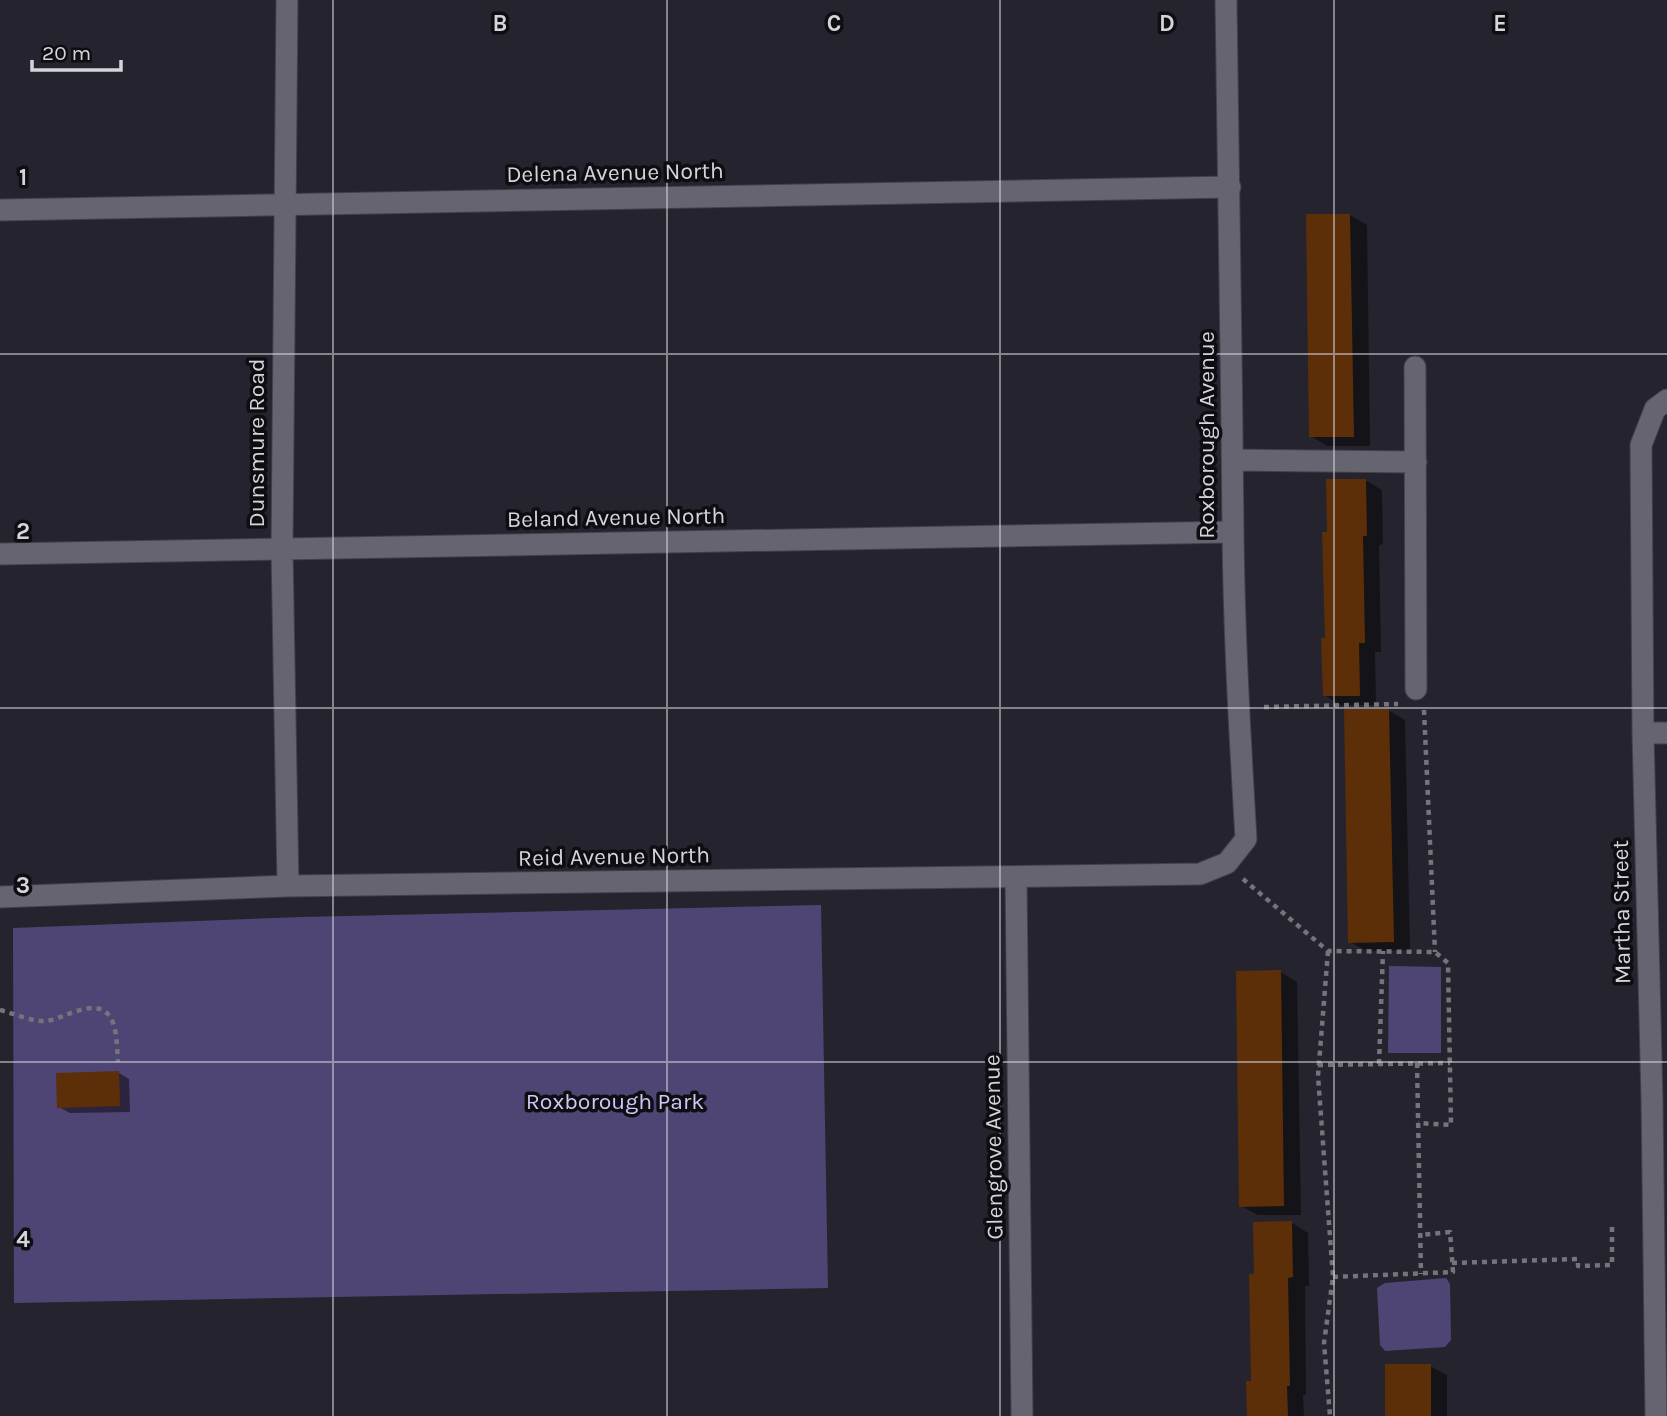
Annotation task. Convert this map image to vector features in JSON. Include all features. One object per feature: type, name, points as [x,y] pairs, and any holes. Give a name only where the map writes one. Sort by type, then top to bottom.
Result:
[{"type":"street","name":"Dunsmure Road","points":[[287,0],[282,549],[288,886]]},
{"type":"street","name":"Roxborough Avenue","points":[[1226,0],[1233,532],[1238,708],[1246,839],[1227,863]]},
{"type":"street","name":"Delena Avenue North","points":[[0,210],[1230,187]]},
{"type":"street","points":[[1415,367],[1415,699]]},
{"type":"street","name":"Martha Street","points":[[1656,1416],[1661,1288],[1660,1100],[1643,733],[1641,444],[1661,405]]},
{"type":"street","points":[[1233,460],[1416,462]]},
{"type":"street","name":"Beland Avenue North","points":[[0,554],[1233,532]]},
{"type":"street","points":[[1643,733],[1667,733]]},
{"type":"street","name":"Reid Avenue North","points":[[0,897],[288,886],[1200,874],[1227,863]]},
{"type":"street","name":"Glengrove Avenue","points":[[1016,877],[1022,1416]]},
{"type":"path","points":[[1238,708],[1415,699],[1434,953]]},
{"type":"path","points":[[1227,863],[1328,951],[1434,953],[1448,963],[1451,1125],[1418,1123]]},
{"type":"path","points":[[1328,951],[1318,1076],[1334,1277],[1324,1343],[1330,1416]]},
{"type":"path","points":[[1379,1064],[1383,951]]},
{"type":"path","points":[[0,1010],[44,1021],[86,1009],[101,1010],[107,1013],[115,1026],[118,1062]]},
{"type":"path","points":[[1417,1063],[1421,1274]]},
{"type":"path","points":[[1318,1065],[1450,1063]]},
{"type":"path","points":[[1452,1263],[1578,1259],[1578,1266],[1612,1265],[1612,1224]]},
{"type":"path","points":[[1334,1277],[1454,1272],[1450,1232],[1421,1235]]},
{"type":"green space","name":"Roxborough Park","points":[[821,905],[828,1288],[14,1303],[13,928],[302,917]]},
{"type":"green space","points":[[1389,966],[1441,967],[1441,1053],[1388,1053]]},
{"type":"green space","points":[[1446,1278],[1450,1284],[1451,1340],[1445,1347],[1385,1351],[1380,1345],[1377,1288],[1385,1283]]},
{"type":"building","points":[[1306,214],[1350,214],[1354,437],[1309,437]]},
{"type":"building","points":[[1326,479],[1366,479],[1367,536],[1363,536],[1365,643],[1359,643],[1360,696],[1323,696],[1321,638],[1325,638],[1322,532],[1327,532]]},
{"type":"building","points":[[1344,709],[1389,709],[1394,942],[1348,943]]},
{"type":"building","points":[[1281,970],[1284,1206],[1239,1207],[1236,971]]},
{"type":"building","points":[[119,1071],[120,1106],[57,1108],[56,1073]]},
{"type":"building","points":[[1292,1221],[1293,1277],[1288,1278],[1288,1416],[1247,1416],[1246,1381],[1251,1381],[1249,1274],[1254,1274],[1253,1222]]},
{"type":"building","points":[[1385,1364],[1431,1364],[1431,1416],[1385,1416]]}]
